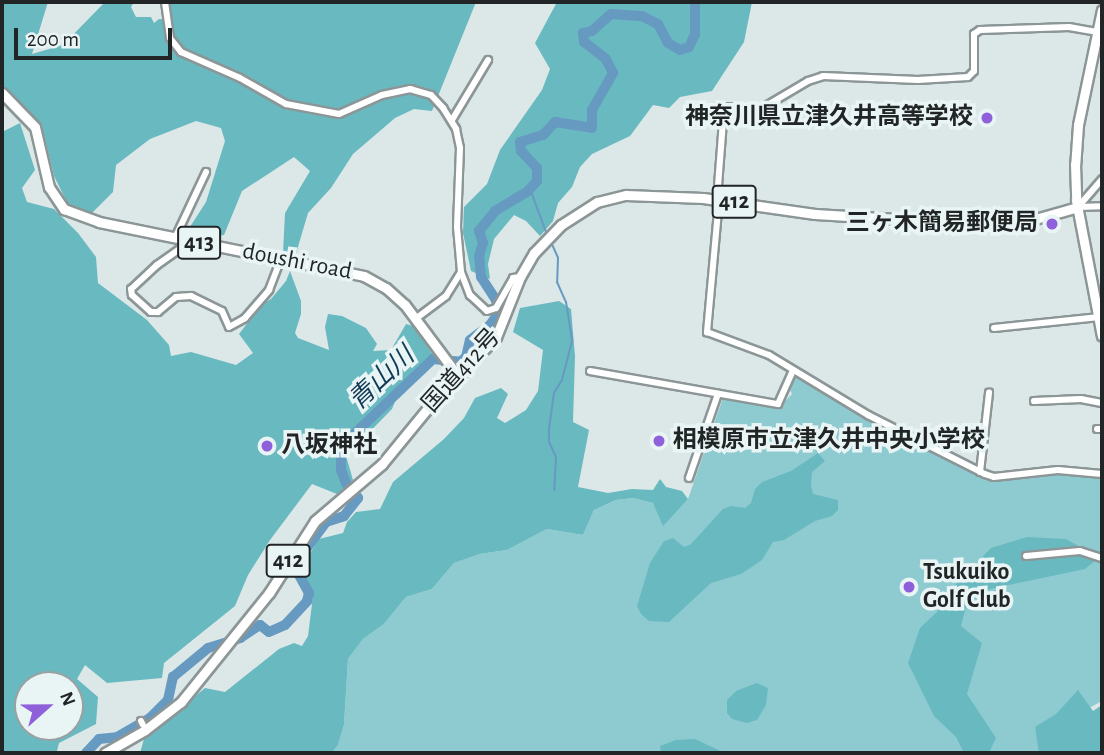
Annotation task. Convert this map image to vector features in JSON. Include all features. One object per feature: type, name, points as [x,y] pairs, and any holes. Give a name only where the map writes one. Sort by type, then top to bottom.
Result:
[{"type":"highway","points":[[1102,10],[1076,141],[1078,207],[1102,336]]},
{"type":"highway","name":"doushi road","points":[[2,93],[35,127],[49,187],[64,209],[99,222],[371,279],[393,293],[458,376]]},
{"type":"highway","name":"国道412号","points":[[105,753],[181,702],[269,593],[315,521],[393,452],[432,402],[496,337],[520,277],[534,253],[561,225],[611,197],[718,200],[815,214],[948,222],[1035,219],[1078,207]]},
{"type":"street","points":[[165,2],[170,38],[181,52],[240,78],[280,101],[318,112],[339,114],[382,95],[415,89],[433,97],[452,120],[459,136],[461,155],[457,219],[461,272],[470,295],[487,311],[496,308],[513,278],[520,277]]},
{"type":"street","points":[[1097,32],[1069,27],[980,30],[974,34],[974,71],[968,77],[918,80],[823,76],[808,81],[759,110],[724,107],[707,332],[750,346],[868,415],[980,472],[994,477],[1058,470],[1102,474]]},
{"type":"street","points":[[452,120],[488,60]]},
{"type":"street","points":[[175,238],[206,172]]},
{"type":"street","points":[[1078,207],[1102,179]]},
{"type":"street","points":[[1078,207],[1102,206]]},
{"type":"street","points":[[191,241],[157,265],[131,289],[132,295],[151,312],[158,312],[176,297],[191,296],[222,311],[229,327],[245,318],[269,290],[281,258]]},
{"type":"street","points":[[415,319],[446,296],[461,272]]},
{"type":"street","points":[[994,328],[1099,317]]},
{"type":"street","points":[[590,371],[778,404],[793,370]]},
{"type":"street","points":[[980,472],[989,393]]},
{"type":"street","points":[[689,478],[718,394]]},
{"type":"street","points":[[1034,401],[1081,399],[1102,403]]},
{"type":"street","points":[[1026,556],[1080,551],[1102,558]]},
{"type":"street","points":[[121,731],[126,740]]},
{"type":"shaded area","points":[[2,2],[48,2],[32,54],[63,45],[105,2],[134,2],[131,7],[136,17],[151,17],[154,23],[159,19],[170,20],[168,2],[476,2],[432,111],[414,109],[395,118],[353,154],[331,188],[308,213],[295,257],[283,253],[285,213],[310,171],[294,157],[242,191],[224,235],[193,238],[188,230],[206,202],[225,141],[221,128],[196,121],[150,139],[116,165],[113,192],[92,213],[68,204],[54,176],[41,123],[2,91]]},
{"type":"shaded area","points":[[557,2],[752,2],[744,42],[712,91],[680,97],[669,108],[653,105],[630,136],[592,154],[580,167],[572,187],[558,203],[553,221],[540,236],[526,221],[514,215],[494,239],[488,264],[490,279],[471,271],[463,233],[464,207],[487,184],[500,150],[542,90],[550,69],[535,43]]},
{"type":"shaded area","points":[[20,123],[35,170],[22,188],[27,202],[54,209],[78,233],[96,257],[98,283],[147,320],[169,345],[171,356],[191,352],[236,365],[253,353],[239,334],[262,304],[271,299],[286,281],[290,271],[301,301],[301,314],[295,333],[298,338],[329,350],[325,327],[328,314],[342,316],[366,328],[377,344],[373,351],[391,350],[406,324],[413,326],[434,356],[402,384],[392,409],[346,456],[353,480],[337,494],[312,484],[270,540],[248,575],[235,606],[164,663],[162,678],[107,683],[85,665],[82,671],[14,671],[14,741],[63,741],[59,743],[57,751],[52,753],[2,753],[2,132]]},
{"type":"shaded area","points":[[559,301],[571,309],[575,356],[573,422],[589,430],[578,487],[608,493],[632,489],[653,490],[660,479],[666,487],[682,491],[688,499],[663,526],[653,503],[633,498],[616,500],[594,510],[583,535],[547,529],[507,550],[480,554],[454,563],[432,589],[406,597],[384,624],[363,639],[348,659],[344,725],[338,745],[332,753],[140,753],[144,739],[205,688],[225,692],[279,649],[294,643],[302,646],[308,636],[313,596],[301,568],[319,539],[343,533],[347,522],[356,512],[380,509],[393,482],[444,439],[464,418],[475,398],[501,388],[508,394],[497,418],[505,423],[526,410],[538,391],[543,350],[513,332],[520,308]]},
{"type":"shaded area","points":[[794,375],[979,477],[994,481],[1048,473],[1102,479],[1102,701],[1065,721],[1056,753],[332,753],[338,745],[344,725],[348,659],[363,639],[384,624],[406,597],[432,589],[454,563],[480,554],[507,550],[547,529],[583,535],[594,510],[616,500],[633,498],[653,503],[671,513],[688,499],[723,398],[778,408],[792,394],[789,388]]},
{"type":"shaded area","points":[[818,453],[825,461],[812,472],[811,486],[813,494],[838,500],[838,510],[832,516],[815,521],[784,540],[773,542],[762,560],[741,574],[711,583],[669,622],[649,621],[641,614],[637,606],[650,563],[664,541],[673,538],[684,547],[690,545],[723,509],[731,506],[745,508],[751,503],[755,489],[762,482],[791,471]]},
{"type":"shaded area","points":[[1027,537],[1066,539],[1080,547],[1102,552],[1102,555],[1085,569],[985,590],[966,607],[961,626],[982,643],[967,694],[996,738],[989,753],[964,753],[956,737],[934,716],[908,663],[920,628],[941,608],[951,589],[991,548]]},
{"type":"shaded area","points":[[757,683],[768,688],[766,705],[757,720],[747,723],[732,719],[727,713],[727,700],[736,691]]},
{"type":"shaded area","points":[[84,685],[98,697],[96,724],[84,730]]},
{"type":"shaded area","points":[[1078,690],[1093,711],[1102,705],[1102,753],[1039,753],[1035,727],[1056,714]]},
{"type":"shaded area","points":[[695,739],[725,753],[661,753],[660,746],[676,740]]},
{"type":"waterway","name":"青山川","points":[[86,753],[99,739],[117,737],[150,718],[168,700],[173,677],[208,648],[240,638],[260,625],[269,632],[285,625],[307,601],[309,593],[295,568],[298,560],[326,522],[344,516],[358,498],[346,483],[341,470],[341,455],[351,437],[433,359],[460,362],[466,357],[470,340],[490,325],[499,312],[496,300],[481,277],[479,256],[483,243],[479,231],[495,211],[528,191],[537,181],[537,168],[521,151],[520,142],[543,135],[555,122],[592,128],[592,110],[613,73],[606,59],[584,42],[583,33],[592,31],[611,14],[642,16],[658,24],[668,43],[680,50],[689,47],[695,34],[695,2]]},
{"type":"waterway","points":[[530,189],[546,232]]},
{"type":"waterway","points":[[551,242],[558,258],[557,282],[566,302],[572,341],[562,380],[554,393],[549,429],[549,442],[556,457],[554,490]]},
{"type":"place","name":"神奈川県立津久井高等学校","points":[[987,118]]},
{"type":"place","name":"三ヶ木簡易郵便局","points":[[1052,224]]},
{"type":"place","name":"相模原市立津久井中央小学校","points":[[659,441]]},
{"type":"place","name":"八坂神社","points":[[267,446]]},
{"type":"place","name":"Tsukuiko Golf Club","points":[[909,587]]}]
